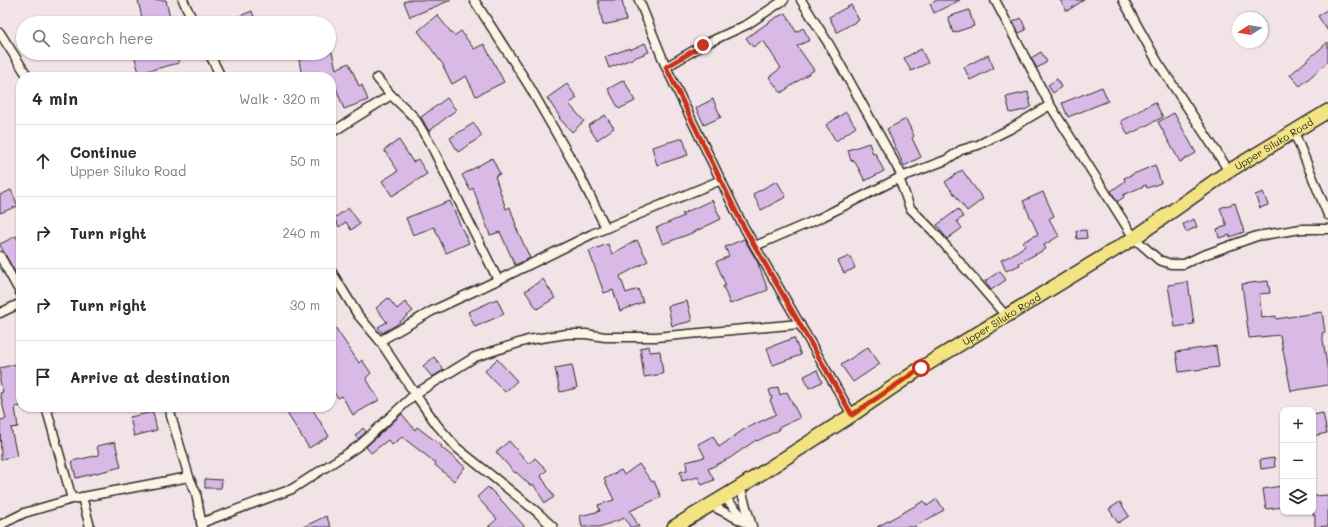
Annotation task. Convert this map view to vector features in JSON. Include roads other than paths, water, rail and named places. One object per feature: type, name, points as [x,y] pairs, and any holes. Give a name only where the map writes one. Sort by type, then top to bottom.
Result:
[{"type":"main road","name":"Upper Siluko Road","points":[[674,527],[740,487],[852,415],[921,368],[1134,238],[1230,172],[1328,111]]},
{"type":"street","points":[[183,0],[191,16]]},
{"type":"street","points":[[474,0],[528,84],[575,166],[606,228]]},
{"type":"street","points":[[639,0],[666,67],[741,222],[852,415]]},
{"type":"street","points":[[666,67],[703,45],[748,24],[784,0]]},
{"type":"street","points":[[801,0],[830,46],[899,170],[901,174],[899,178],[910,208],[932,230],[1006,316]]},
{"type":"street","points":[[995,0],[1050,105],[1134,238],[1159,260],[1171,264],[1184,264],[1201,256],[1257,236],[1301,229],[1328,231]]},
{"type":"street","points":[[1123,0],[1157,61],[1230,172]]},
{"type":"street","points":[[0,33],[16,58]]},
{"type":"street","points":[[17,60],[25,72]]},
{"type":"street","points":[[212,60],[218,72]]},
{"type":"street","points":[[377,78],[391,95],[414,117],[432,147],[498,280]]},
{"type":"street","points":[[336,130],[391,95]]},
{"type":"street","points":[[755,246],[818,219],[899,178],[946,160],[961,150],[978,145],[1010,129],[1050,105]]},
{"type":"street","points":[[1294,132],[1328,215]]},
{"type":"street","points":[[380,341],[432,311],[606,228],[721,180]]},
{"type":"street","points":[[0,256],[16,285]]},
{"type":"street","points":[[336,279],[358,315],[380,341],[436,425],[457,448],[553,527]]},
{"type":"street","points":[[0,312],[16,305]]},
{"type":"street","points":[[171,412],[189,477],[196,493],[202,525],[292,489],[352,451],[372,435],[415,394],[475,357],[528,340],[567,334],[586,334],[605,337],[656,337],[800,324]]},
{"type":"street","points":[[47,412],[72,499]]},
{"type":"street","points":[[0,525],[24,513],[72,499],[189,477]]},
{"type":"street","points":[[740,487],[752,526]]},
{"type":"street","points":[[82,497],[90,527]]},
{"type":"street","points":[[724,497],[752,526]]},
{"type":"street","points":[[710,505],[752,526]]}]
